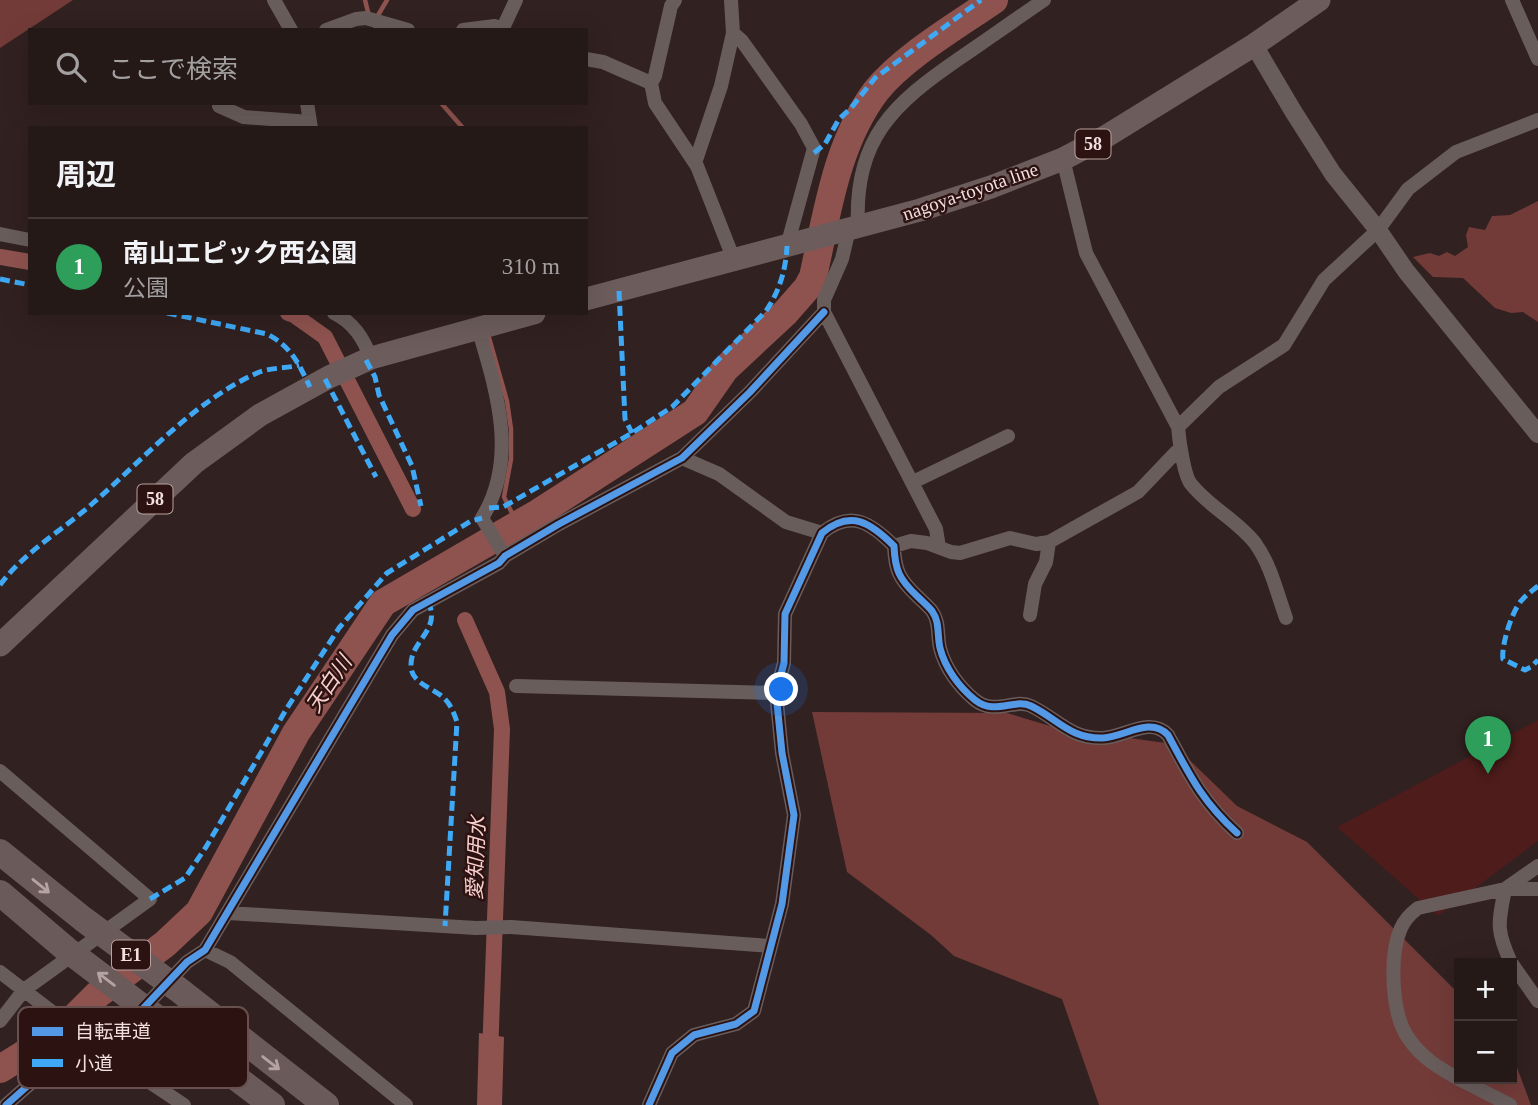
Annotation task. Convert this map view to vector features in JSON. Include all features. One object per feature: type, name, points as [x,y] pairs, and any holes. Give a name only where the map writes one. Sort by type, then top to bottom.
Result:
[{"type":"highway","name":"E1","points":[[0,852],[83,919],[201,1007]]},
{"type":"highway","name":"E1","points":[[0,893],[66,949],[143,1007]]},
{"type":"highway","name":"E1","points":[[248,1044],[326,1105]]},
{"type":"highway","name":"E1","points":[[248,1087],[272,1105]]},
{"type":"main road","name":"nagoya-toyota line","points":[[588,298],[944,203],[1063,159],[1105,137],[1254,45],[1319,0]]},
{"type":"main road","name":"58","points":[[0,645],[194,463],[260,415],[368,359],[527,315]]},
{"type":"street","points":[[274,0],[289,28]]},
{"type":"street","points":[[502,28],[516,0]]},
{"type":"street","points":[[675,0],[671,6],[655,76],[651,83],[655,103],[695,163],[734,260]]},
{"type":"street","points":[[695,163],[721,86],[733,33],[731,0]]},
{"type":"street","points":[[939,547],[936,529],[913,482],[824,312],[824,300],[842,258],[865,161],[879,129],[923,83],[1044,0]]},
{"type":"street","points":[[1512,0],[1538,59]]},
{"type":"street","points":[[335,28],[372,20],[401,28]]},
{"type":"street","points":[[479,28],[498,28]]},
{"type":"street","points":[[733,33],[750,52],[801,124],[814,148],[794,243]]},
{"type":"street","points":[[1254,45],[1333,174],[1406,271],[1538,434]]},
{"type":"street","points":[[588,59],[603,62],[651,83]]},
{"type":"street","points":[[219,106],[244,117],[311,125],[307,105]]},
{"type":"street","points":[[1178,427],[1219,387],[1284,345],[1324,280],[1377,230],[1408,189],[1455,152],[1538,120]]},
{"type":"street","points":[[1063,159],[1086,253],[1178,427],[1179,449],[1189,483],[1244,531],[1262,553],[1270,568],[1286,618]]},
{"type":"street","points":[[0,234],[28,240]]},
{"type":"street","points":[[145,1007],[187,962],[205,950],[399,626],[413,610],[499,563],[505,556],[559,524],[682,458],[750,392],[824,312]]},
{"type":"street","points":[[349,317],[366,344],[368,359]]},
{"type":"street","points":[[478,328],[495,386],[503,453],[489,508],[482,518],[505,556]]},
{"type":"street","points":[[913,482],[1008,436]]},
{"type":"street","points":[[894,545],[911,541],[960,553],[1010,538],[1036,544],[1049,542],[1138,492],[1179,449]]},
{"type":"street","points":[[682,458],[719,474],[786,522],[821,533]]},
{"type":"street","points":[[649,1105],[672,1053],[694,1035],[736,1024],[754,1011],[782,904],[794,815],[782,753],[776,693],[784,663],[785,614],[821,533],[832,524],[855,520],[866,522],[894,545],[895,570],[910,590],[932,611],[938,625],[940,648],[950,671],[976,701],[988,708],[1029,705],[1069,732],[1090,737],[1106,738],[1146,727],[1163,729],[1210,807],[1237,833]]},
{"type":"street","points":[[1030,615],[1035,584],[1046,562],[1049,542]]},
{"type":"street","points":[[516,686],[776,693]]},
{"type":"street","points":[[0,771],[150,899],[24,990],[0,1021]]},
{"type":"street","points":[[1509,958],[1500,937],[1499,920],[1505,889],[1538,866]]},
{"type":"street","points":[[1454,1076],[1425,1059],[1407,1037],[1400,1023],[1394,995],[1395,945],[1407,916],[1418,908],[1505,889],[1538,890]]},
{"type":"street","points":[[228,913],[475,928],[511,927],[770,946]]},
{"type":"street","points":[[205,950],[230,962],[406,1105]]},
{"type":"street","points":[[0,972],[46,1007]]},
{"type":"street","points":[[1517,972],[1538,1001]]},
{"type":"street","points":[[1469,1084],[1510,1105]]},
{"type":"street","points":[[6,1105],[25,1088]]},
{"type":"street","points":[[158,1088],[184,1105]]},
{"type":"shaded area","points":[[0,0],[73,0],[28,28],[0,48]]},
{"type":"shaded area","points":[[1538,201],[1538,322],[1523,312],[1511,313],[1495,308],[1463,278],[1433,277],[1413,257],[1430,253],[1439,256],[1447,252],[1455,256],[1468,247],[1466,235],[1469,227],[1485,230],[1492,216],[1510,215]]},
{"type":"shaded area","points":[[812,712],[1007,713],[1057,728],[1173,744],[1237,806],[1307,842],[1454,989],[1454,1084],[1517,1084],[1517,1067],[1531,1105],[1099,1105],[1062,999],[954,956],[931,935],[847,872]]},
{"type":"shaded area","points":[[1538,720],[1538,841],[1438,916],[1337,827]]},
{"type":"shaded area","points":[[479,1033],[504,1037],[502,1105],[477,1105]]},
{"type":"waterway","points":[[365,0],[369,16]]},
{"type":"waterway","points":[[375,28],[377,17],[387,0]]},
{"type":"waterway","name":"天白川","points":[[85,1007],[165,944],[199,912],[296,733],[383,603],[538,513],[695,412],[725,369],[785,313],[813,277],[842,157],[862,112],[876,91],[916,54],[994,0]]},
{"type":"waterway","points":[[443,105],[461,126]]},
{"type":"waterway","name":"愛知用水","points":[[0,257],[28,262]]},
{"type":"waterway","name":"愛知用水","points":[[294,315],[325,337],[413,509]]},
{"type":"waterway","points":[[488,334],[507,401],[511,429],[511,459],[504,497],[517,523]]},
{"type":"waterway","name":"愛知用水","points":[[465,620],[497,692],[502,729],[490,1055]]},
{"type":"waterway","name":"天白川","points":[[0,1069],[18,1058]]},
{"type":"marked path","points":[[814,153],[825,144],[839,119],[875,78],[981,0]]},
{"type":"marked path","points":[[489,508],[503,507],[672,407],[766,311],[781,280],[787,246]]},
{"type":"marked path","points":[[0,279],[28,285]]},
{"type":"marked path","points":[[619,291],[625,419],[632,433]]},
{"type":"marked path","points":[[177,315],[267,334],[288,350],[310,387]]},
{"type":"marked path","points":[[366,360],[412,466],[421,506]]},
{"type":"marked path","points":[[0,585],[20,562],[81,513],[212,399],[257,373],[299,365]]},
{"type":"marked path","points":[[325,379],[376,477]]},
{"type":"marked path","points":[[150,899],[185,878],[287,708],[339,628],[387,573],[471,521],[482,518]]},
{"type":"marked path","points":[[1538,586],[1514,612],[1503,653],[1503,659],[1525,670],[1538,660]]},
{"type":"marked path","points":[[428,601],[431,620],[412,657],[412,672],[419,681],[446,701],[457,722],[445,926]]},
{"type":"cycle path","points":[[145,1007],[187,962],[205,950],[392,635],[413,610],[499,563],[505,556],[559,524],[682,458],[750,392],[824,312]]},
{"type":"cycle path","points":[[649,1105],[672,1053],[694,1035],[736,1024],[754,1011],[782,904],[794,815],[782,753],[776,693],[784,663],[785,614],[822,533],[832,526],[842,522],[860,522],[869,525],[894,546],[895,562],[902,579],[935,615],[945,663],[958,683],[975,700],[990,707],[1025,704],[1073,732],[1092,737],[1111,737],[1145,727],[1161,730],[1168,735],[1206,799],[1237,833]]},
{"type":"cycle path","points":[[6,1105],[25,1088]]},
{"type":"place","name":"南山エピック西公園","points":[[1488,774]]}]
